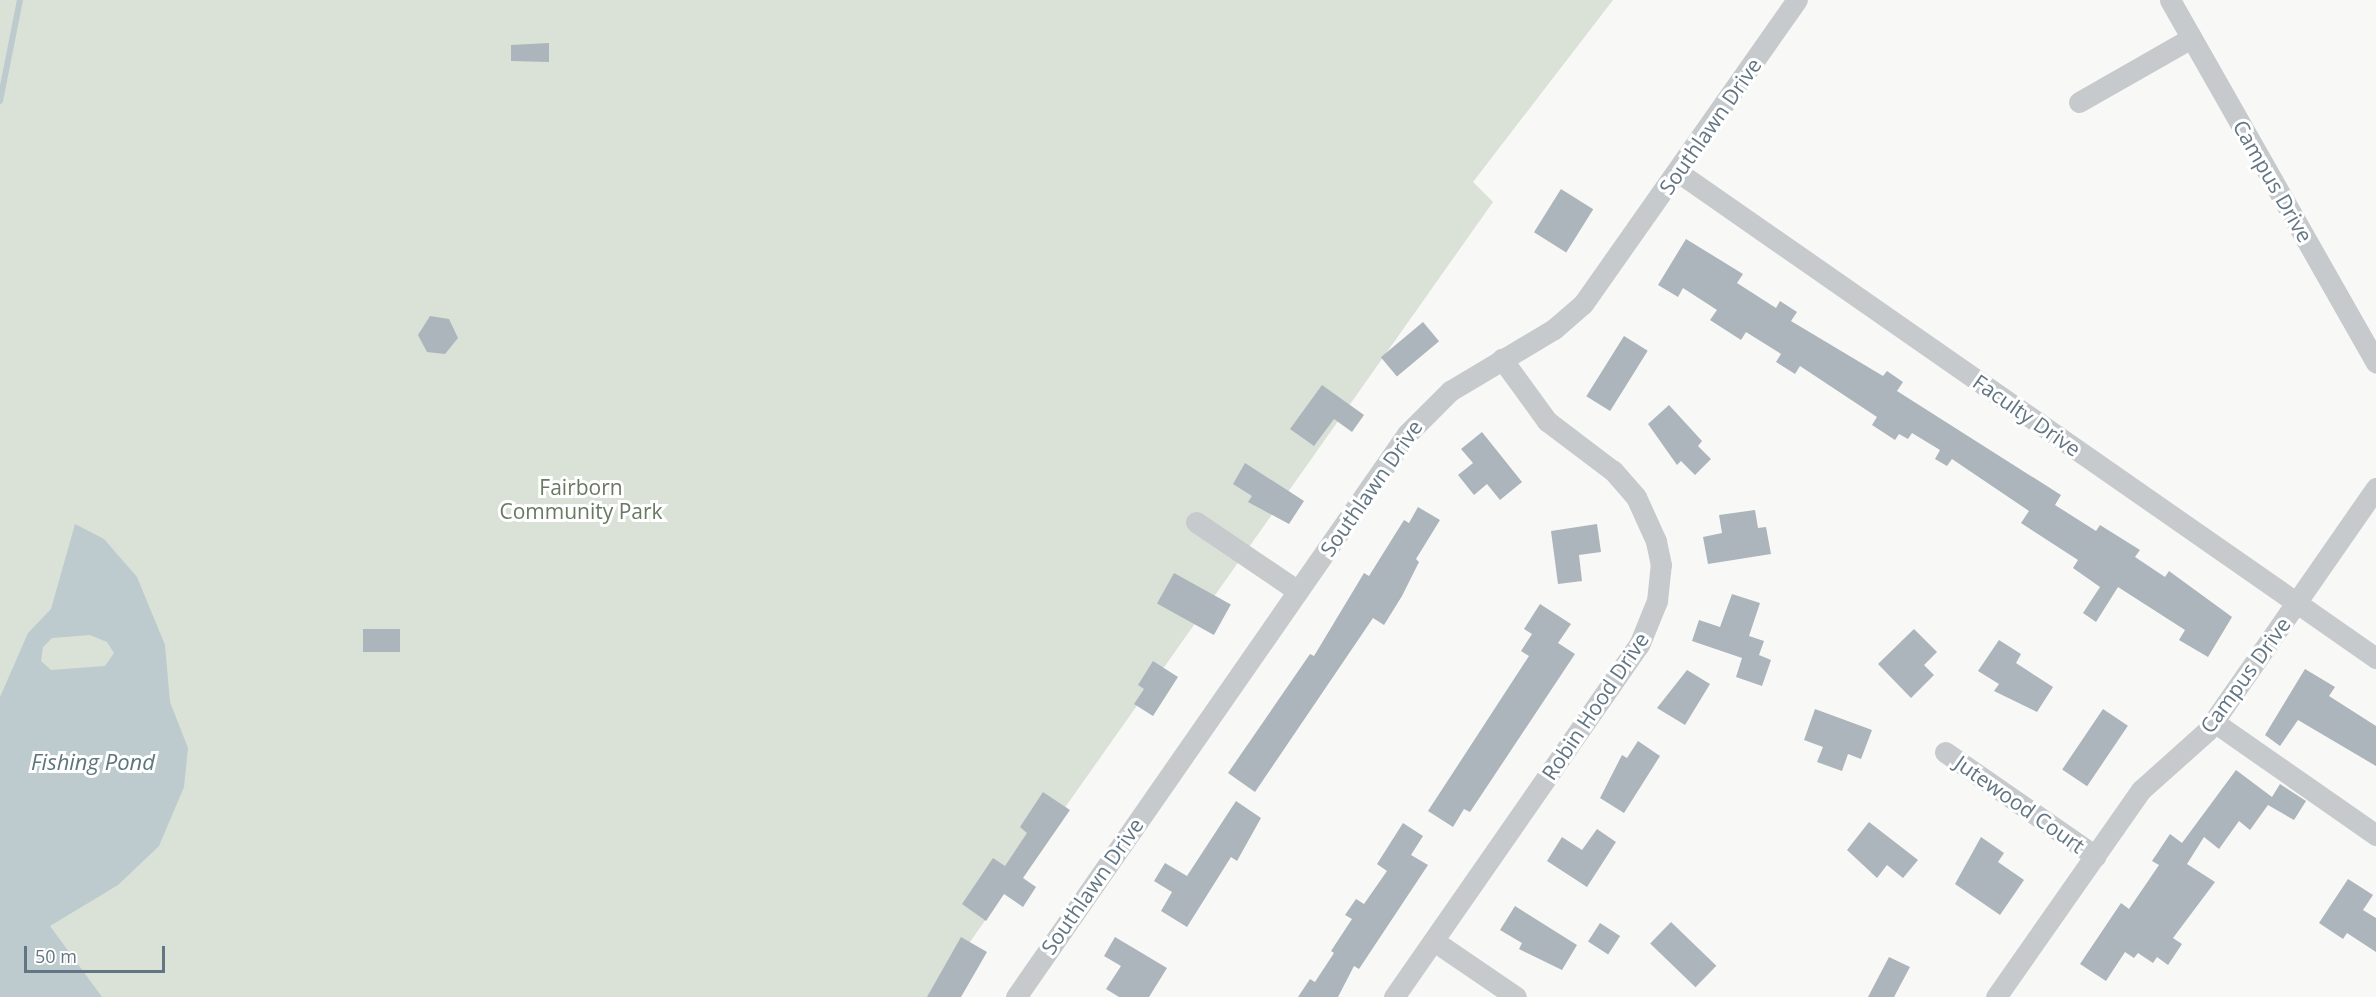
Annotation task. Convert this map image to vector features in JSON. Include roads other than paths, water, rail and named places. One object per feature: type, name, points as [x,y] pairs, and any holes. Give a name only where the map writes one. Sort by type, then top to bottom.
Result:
[{"type":"street","name":"Southlawn Drive","points":[[1016,997],[1419,419],[1450,391],[1554,329],[1583,304],[1797,0]]},
{"type":"street","name":"Campus Drive","points":[[2169,0],[2376,362]]},
{"type":"street","points":[[2079,102],[2192,38]]},
{"type":"street","name":"Faculty Drive","points":[[1678,172],[2376,658]]},
{"type":"street","name":"Robin Hood Drive","points":[[1394,997],[1640,645],[1660,586],[1656,541],[1636,497],[1613,471],[1547,421],[1502,359]]},
{"type":"street","name":"Campus Drive","points":[[1996,997],[2149,780],[2191,748],[2214,722],[2376,488]]},
{"type":"street","points":[[1196,522],[1298,591]]},
{"type":"street","points":[[2214,722],[2376,835]]},
{"type":"street","name":"Jutewood Court","points":[[1945,752],[2095,856]]},
{"type":"street","points":[[1434,940],[1515,997]]},
{"type":"water","name":"Fishing Pond","points":[[75,524],[104,539],[137,577],[165,645],[170,702],[188,748],[184,787],[159,846],[118,885],[50,926],[102,997],[0,997],[0,697],[28,633],[51,609]],"holes":[[[90,635],[107,642],[114,653],[105,666],[51,670],[41,661],[43,647],[52,638]]]},
{"type":"waterway","points":[[0,101],[20,0]]},
{"type":"park label","name":"Fairborn Community Park","points":[[581,499]]}]
